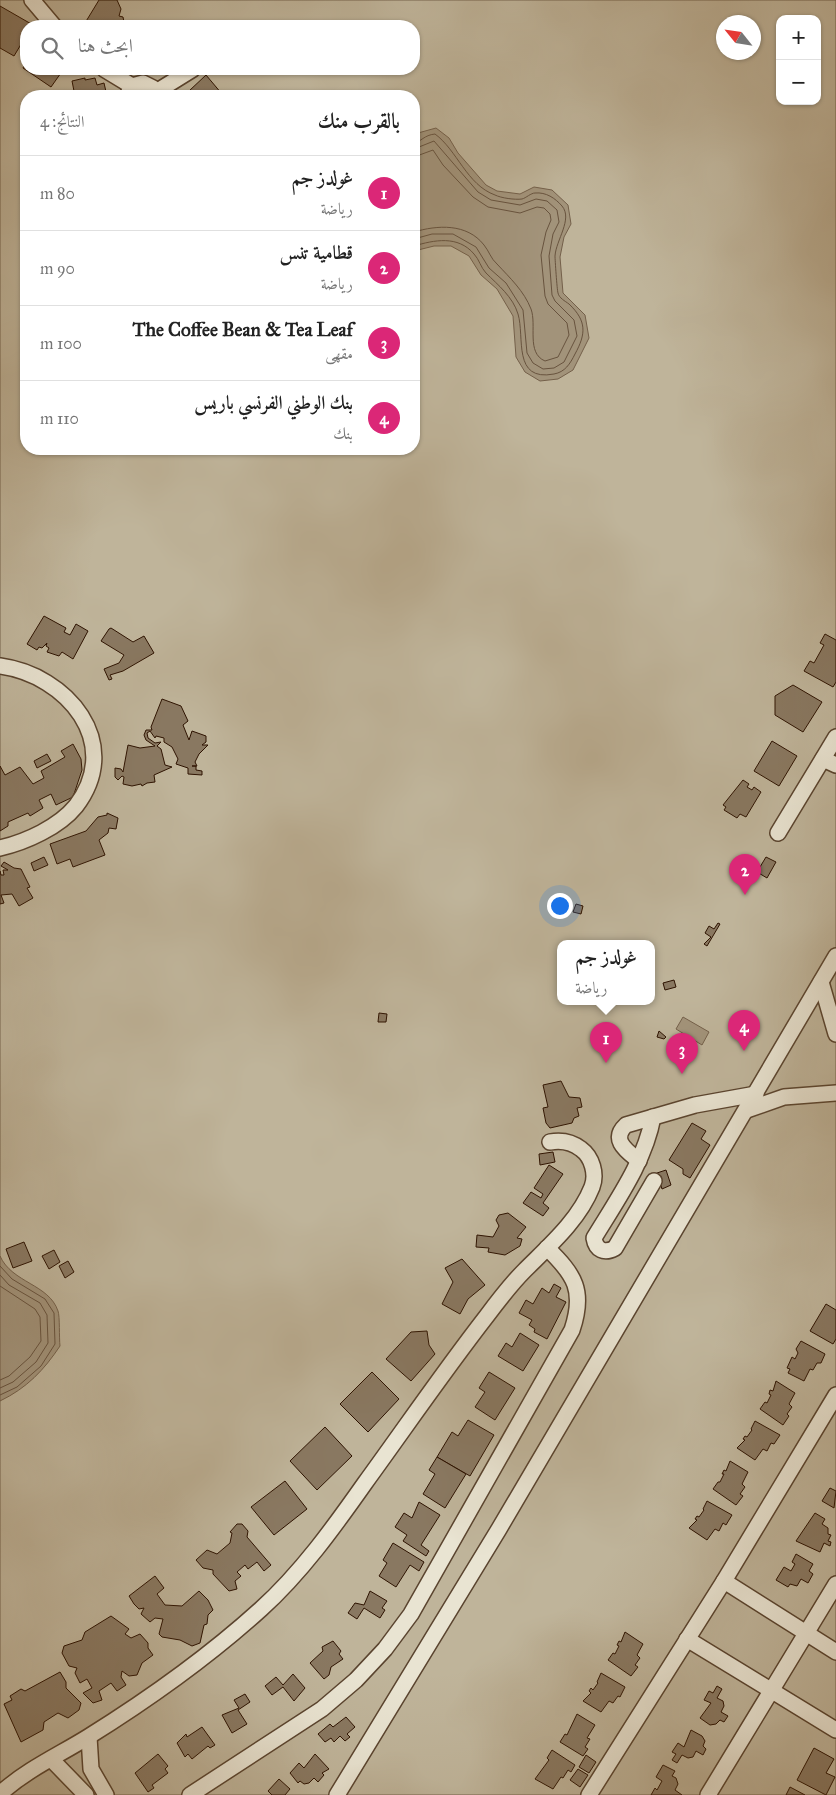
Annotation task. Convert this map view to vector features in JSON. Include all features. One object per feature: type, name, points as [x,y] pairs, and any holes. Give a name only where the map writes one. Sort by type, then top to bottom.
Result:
[{"type":"street","points":[[32,0],[49,20]]},
{"type":"street","points":[[111,75],[129,90]]},
{"type":"street","points":[[163,90],[184,75]]},
{"type":"street","points":[[132,90],[143,83],[154,90]]},
{"type":"street","points":[[0,666],[17,668],[43,679],[60,691],[77,709],[88,727],[93,747],[92,768],[86,788],[75,806],[60,821],[34,836],[0,848]]},
{"type":"street","points":[[778,834],[829,762],[836,737]]},
{"type":"street","points":[[337,1795],[504,1521],[836,956]]},
{"type":"street","points":[[821,982],[836,1034]]},
{"type":"street","points":[[639,1161],[621,1146],[620,1132],[631,1122],[695,1105],[756,1094]]},
{"type":"street","points":[[747,1110],[784,1097],[803,1094],[836,1094]]},
{"type":"street","points":[[654,1117],[648,1140],[639,1161],[594,1238],[595,1246],[601,1251],[608,1252],[615,1248],[654,1181]]},
{"type":"street","points":[[2,1792],[18,1778],[88,1737],[181,1674],[219,1645],[262,1608],[288,1582],[335,1525],[471,1336],[523,1272],[574,1218],[592,1185],[594,1173],[591,1162],[585,1152],[576,1145],[561,1141],[550,1142]]},
{"type":"street","points":[[190,1795],[338,1696],[372,1664],[411,1614],[572,1330],[578,1310],[578,1294],[572,1278],[547,1248]]},
{"type":"street","points":[[589,1795],[724,1581],[836,1395]]},
{"type":"street","points":[[724,1581],[836,1652]]},
{"type":"street","points":[[708,1795],[836,1584]]},
{"type":"street","points":[[687,1638],[836,1730]]},
{"type":"street","points":[[88,1737],[91,1769],[106,1795]]},
{"type":"street","points":[[51,1759],[66,1772],[86,1795]]},
{"type":"street","points":[[207,1795],[221,1776]]},
{"type":"shaded area","points":[[0,0],[836,0],[836,1795],[0,1795]]},
{"type":"water","points":[[436,128],[449,138],[458,153],[486,185],[497,191],[520,194],[534,187],[552,190],[568,205],[571,224],[564,237],[560,257],[563,293],[585,315],[589,338],[573,370],[558,379],[540,381],[525,372],[516,357],[513,316],[497,289],[481,275],[469,256],[451,246],[434,246],[420,250],[420,132]]},
{"type":"water","points":[[683,1017],[709,1032],[702,1045],[676,1029]]},
{"type":"water","points":[[0,1256],[13,1272],[47,1295],[53,1302],[59,1314],[60,1346],[34,1378],[19,1390],[0,1401]]},
{"type":"building","points":[[99,0],[117,0],[121,9],[119,16],[123,17],[124,20],[87,20]]},
{"type":"building","points":[[0,6],[24,20],[20,20],[20,46],[14,56],[0,48]]},
{"type":"building","points":[[33,75],[59,75],[51,87]]},
{"type":"building","points":[[206,75],[219,90],[190,90]]},
{"type":"building","points":[[95,78],[97,85],[104,83],[106,90],[74,90],[72,81]]},
{"type":"building","points":[[44,616],[66,628],[64,632],[70,635],[76,624],[88,631],[73,659],[62,652],[59,656],[47,652],[49,648],[46,646],[47,643],[37,650],[27,644]]},
{"type":"building","points":[[111,628],[133,642],[144,636],[154,653],[123,671],[110,675],[112,679],[109,680],[104,669],[119,663],[124,655],[101,641]]},
{"type":"building","points":[[825,634],[836,640],[836,682],[833,687],[804,671],[810,661],[814,663],[824,645],[820,643]]},
{"type":"building","points":[[793,685],[822,702],[803,732],[775,715],[775,696]]},
{"type":"building","points":[[162,699],[181,706],[188,721],[183,725],[189,740],[192,731],[206,736],[206,742],[202,745],[208,745],[199,754],[195,762],[196,770],[202,771],[202,775],[188,774],[188,768],[176,764],[178,759],[172,747],[164,742],[164,738],[156,736],[155,738],[150,731],[147,733],[148,738],[155,743],[161,742],[157,746],[161,749],[165,765],[172,767],[154,775],[155,782],[142,786],[141,784],[132,786],[123,784],[124,777],[122,776],[118,780],[115,777],[115,768],[121,769],[123,772],[128,745],[140,748],[155,746],[146,740],[144,735],[146,730],[152,730],[151,727]]},
{"type":"building","points":[[772,741],[797,756],[779,786],[754,771]]},
{"type":"building","points":[[73,744],[81,759],[82,770],[73,797],[56,805],[51,794],[39,800],[43,808],[30,816],[28,813],[8,822],[8,826],[0,831],[0,766],[5,775],[20,767],[33,784],[44,778],[41,771],[65,757],[61,751]]},
{"type":"building","points":[[47,754],[51,761],[37,768],[34,761]]},
{"type":"building","points":[[743,780],[749,784],[747,787],[752,790],[754,787],[761,792],[746,817],[740,814],[737,818],[724,810],[726,807],[723,805]]},
{"type":"building","points":[[107,813],[118,818],[116,829],[109,828],[108,833],[99,840],[105,855],[73,867],[70,859],[57,864],[50,844],[86,831],[98,817],[107,815]]},
{"type":"building","points":[[44,857],[48,865],[34,871],[31,863]]},
{"type":"building","points":[[766,857],[776,862],[767,878],[757,872]]},
{"type":"building","points":[[4,862],[14,868],[21,869],[30,887],[27,888],[33,898],[19,906],[12,894],[1,895],[4,903],[0,904],[0,871],[1,875],[4,875],[3,870],[8,870],[1,866]]},
{"type":"building","points":[[576,904],[583,906],[581,914],[573,912]]},
{"type":"building","points":[[718,923],[720,924],[707,946],[704,944],[711,937],[705,933],[709,926],[714,929]]},
{"type":"building","points":[[674,980],[676,987],[665,990],[663,983]]},
{"type":"building","points":[[379,1013],[387,1014],[386,1022],[378,1022]]},
{"type":"building","points":[[659,1031],[666,1037],[664,1039],[657,1037]]},
{"type":"building","points":[[561,1081],[569,1097],[580,1098],[582,1107],[577,1108],[579,1116],[574,1118],[572,1123],[550,1128],[546,1123],[543,1108],[548,1107],[543,1085]]},
{"type":"building","points":[[692,1123],[706,1131],[701,1139],[710,1145],[690,1178],[683,1174],[683,1169],[669,1160]]},
{"type":"building","points":[[553,1152],[555,1162],[540,1165],[539,1154]]},
{"type":"building","points":[[549,1165],[563,1174],[543,1203],[549,1208],[543,1216],[523,1203],[531,1192],[541,1198],[543,1194],[534,1188]]},
{"type":"building","points":[[666,1170],[671,1185],[662,1189],[657,1173]]},
{"type":"building","points":[[508,1213],[526,1227],[517,1238],[522,1239],[520,1246],[505,1255],[488,1252],[489,1248],[476,1247],[477,1235],[493,1237],[499,1226],[496,1220],[499,1215]]},
{"type":"building","points":[[24,1242],[32,1261],[13,1268],[6,1249]]},
{"type":"building","points":[[54,1250],[60,1262],[49,1269],[42,1256]]},
{"type":"building","points":[[462,1259],[485,1285],[468,1299],[460,1314],[442,1304],[453,1282],[445,1268]]},
{"type":"building","points":[[68,1261],[74,1272],[65,1278],[59,1266]]},
{"type":"building","points":[[554,1284],[561,1288],[556,1297],[566,1302],[547,1339],[534,1332],[535,1329],[529,1325],[532,1320],[519,1313],[526,1300],[533,1304],[542,1288],[549,1293]]},
{"type":"building","points":[[826,1304],[836,1310],[836,1339],[833,1344],[810,1331]]},
{"type":"building","points":[[427,1331],[429,1345],[435,1354],[411,1381],[386,1359],[411,1332]]},
{"type":"building","points":[[520,1333],[539,1345],[523,1371],[498,1356],[506,1343],[512,1347]]},
{"type":"building","points":[[801,1341],[825,1354],[821,1363],[817,1363],[813,1370],[810,1369],[804,1381],[788,1373],[790,1369],[787,1368],[792,1357],[795,1359],[798,1353],[796,1349]]},
{"type":"building","points":[[372,1372],[399,1399],[368,1432],[340,1404]]},
{"type":"building","points":[[489,1372],[515,1388],[495,1420],[475,1407],[485,1392],[479,1388]]},
{"type":"building","points":[[776,1381],[795,1393],[789,1404],[792,1407],[787,1414],[789,1416],[783,1425],[760,1409],[765,1402],[767,1403],[771,1395],[769,1394],[770,1390],[773,1391]]},
{"type":"building","points":[[468,1420],[494,1435],[470,1476],[437,1457],[452,1432],[458,1436]]},
{"type":"building","points":[[755,1421],[780,1435],[774,1444],[771,1443],[767,1451],[763,1449],[755,1460],[737,1448],[745,1440],[743,1439],[745,1436],[747,1437],[752,1430]]},
{"type":"building","points":[[325,1427],[352,1456],[317,1490],[290,1461]]},
{"type":"building","points":[[437,1457],[466,1474],[445,1508],[423,1494],[435,1474],[429,1470]]},
{"type":"building","points":[[730,1461],[748,1472],[742,1484],[745,1487],[740,1494],[743,1496],[736,1505],[713,1489],[720,1482],[724,1474],[722,1474],[724,1470],[726,1471]]},
{"type":"building","points":[[285,1481],[307,1509],[274,1535],[251,1507]]},
{"type":"building","points":[[830,1488],[836,1491],[834,1508],[822,1501]]},
{"type":"building","points":[[707,1501],[732,1515],[726,1525],[723,1523],[719,1531],[715,1529],[707,1540],[689,1528],[697,1520],[695,1519],[697,1516],[699,1517],[704,1510]]},
{"type":"building","points":[[419,1502],[440,1515],[421,1545],[429,1551],[426,1556],[403,1541],[407,1535],[395,1527],[404,1513],[412,1518]]},
{"type":"building","points":[[815,1513],[825,1519],[822,1524],[828,1528],[828,1534],[831,1535],[828,1541],[831,1542],[830,1546],[824,1543],[820,1552],[796,1541]]},
{"type":"building","points":[[237,1524],[242,1524],[248,1531],[247,1537],[271,1565],[264,1571],[257,1562],[248,1569],[245,1565],[237,1572],[241,1576],[235,1581],[237,1589],[229,1591],[213,1574],[213,1570],[203,1568],[196,1560],[207,1550],[217,1554],[230,1543],[232,1533],[230,1532]]},
{"type":"building","points":[[393,1543],[424,1562],[419,1571],[410,1565],[396,1587],[379,1576],[387,1563],[383,1560]]},
{"type":"building","points":[[796,1554],[813,1564],[809,1571],[813,1574],[808,1583],[801,1579],[797,1586],[790,1584],[788,1587],[776,1580],[784,1567],[791,1571],[795,1564],[792,1562]]},
{"type":"building","points":[[155,1576],[164,1588],[157,1594],[165,1605],[182,1606],[199,1591],[208,1600],[213,1610],[208,1615],[207,1624],[204,1625],[200,1643],[192,1646],[180,1640],[162,1637],[159,1634],[163,1619],[155,1618],[150,1622],[141,1614],[144,1608],[139,1609],[134,1604],[129,1596]]},
{"type":"building","points":[[370,1591],[387,1601],[382,1608],[385,1610],[380,1618],[364,1608],[357,1619],[348,1613],[355,1603],[364,1605]]},
{"type":"building","points":[[111,1616],[129,1629],[125,1634],[131,1638],[140,1634],[148,1643],[148,1648],[153,1655],[142,1663],[137,1675],[129,1676],[122,1671],[121,1677],[126,1685],[117,1691],[111,1683],[99,1691],[102,1700],[93,1703],[83,1693],[92,1688],[87,1679],[80,1683],[75,1673],[77,1668],[69,1666],[62,1653],[64,1646],[82,1640],[85,1632]]},
{"type":"building","points":[[625,1632],[643,1644],[637,1655],[640,1658],[635,1665],[638,1667],[631,1676],[608,1660],[613,1653],[615,1654],[619,1646],[617,1645],[619,1641],[621,1642]]},
{"type":"building","points":[[333,1641],[341,1651],[339,1654],[343,1659],[331,1667],[329,1675],[324,1679],[310,1663],[323,1651],[322,1647]]},
{"type":"building","points":[[60,1672],[66,1682],[66,1688],[81,1703],[79,1710],[68,1718],[58,1713],[44,1722],[43,1730],[21,1742],[4,1704],[12,1700],[10,1696],[21,1689],[25,1691]]},
{"type":"building","points":[[601,1673],[625,1687],[620,1697],[618,1696],[613,1703],[609,1701],[601,1712],[583,1701],[591,1693],[589,1691],[591,1688],[593,1690],[598,1683]]},
{"type":"building","points":[[293,1674],[305,1688],[294,1701],[283,1687],[272,1695],[265,1686],[276,1677],[283,1685]]},
{"type":"building","points":[[717,1686],[722,1689],[717,1698],[723,1701],[724,1706],[721,1712],[728,1716],[724,1722],[720,1720],[716,1724],[710,1725],[700,1718],[711,1703],[704,1700],[709,1691],[713,1693]]},
{"type":"building","points":[[245,1694],[250,1702],[238,1710],[247,1724],[232,1733],[222,1715],[239,1708],[234,1700]]},
{"type":"building","points":[[577,1714],[595,1725],[587,1738],[590,1739],[585,1747],[588,1749],[583,1756],[560,1742],[565,1734],[567,1735]]},
{"type":"building","points":[[346,1717],[355,1727],[347,1734],[350,1737],[345,1741],[340,1736],[334,1742],[331,1738],[325,1742],[318,1734],[330,1724],[333,1727]]},
{"type":"building","points":[[202,1727],[215,1745],[210,1748],[208,1746],[192,1759],[188,1754],[185,1757],[177,1743],[186,1734],[187,1737]]},
{"type":"building","points":[[691,1730],[702,1736],[705,1741],[703,1746],[706,1749],[703,1755],[696,1751],[693,1757],[688,1758],[682,1755],[677,1763],[672,1760],[676,1754],[672,1752],[678,1743],[684,1747]]},
{"type":"building","points":[[814,1748],[834,1759],[826,1773],[835,1777],[826,1795],[797,1780]]},
{"type":"building","points":[[552,1750],[575,1765],[571,1772],[568,1770],[563,1778],[561,1777],[553,1789],[535,1779],[549,1760],[547,1758]]},
{"type":"building","points":[[158,1754],[168,1766],[165,1769],[168,1773],[152,1785],[154,1788],[148,1792],[135,1773]]},
{"type":"building","points":[[315,1754],[329,1769],[322,1773],[324,1775],[318,1782],[314,1778],[309,1783],[304,1784],[300,1781],[298,1783],[290,1773],[299,1763],[304,1768]]},
{"type":"building","points":[[586,1755],[596,1762],[589,1773],[579,1767]]},
{"type":"building","points":[[663,1765],[675,1771],[672,1776],[676,1778],[678,1784],[675,1790],[682,1795],[651,1795],[655,1788],[657,1790],[662,1781],[656,1777]]},
{"type":"building","points":[[578,1769],[588,1775],[580,1787],[570,1780]]},
{"type":"building","points":[[279,1779],[290,1789],[285,1795],[272,1795],[268,1791]]},
{"type":"building","points":[[790,1787],[805,1795],[786,1795]]},
{"type":"place","name":"قطامية تنس","points":[[745,895]]},
{"type":"place","name":"بنك الوطني الفرنسي باريس","points":[[744,1051]]},
{"type":"place","name":"غولدز جم","points":[[606,1063]]},
{"type":"place","name":"The Coffee Bean & Tea Leaf","points":[[682,1074]]}]
